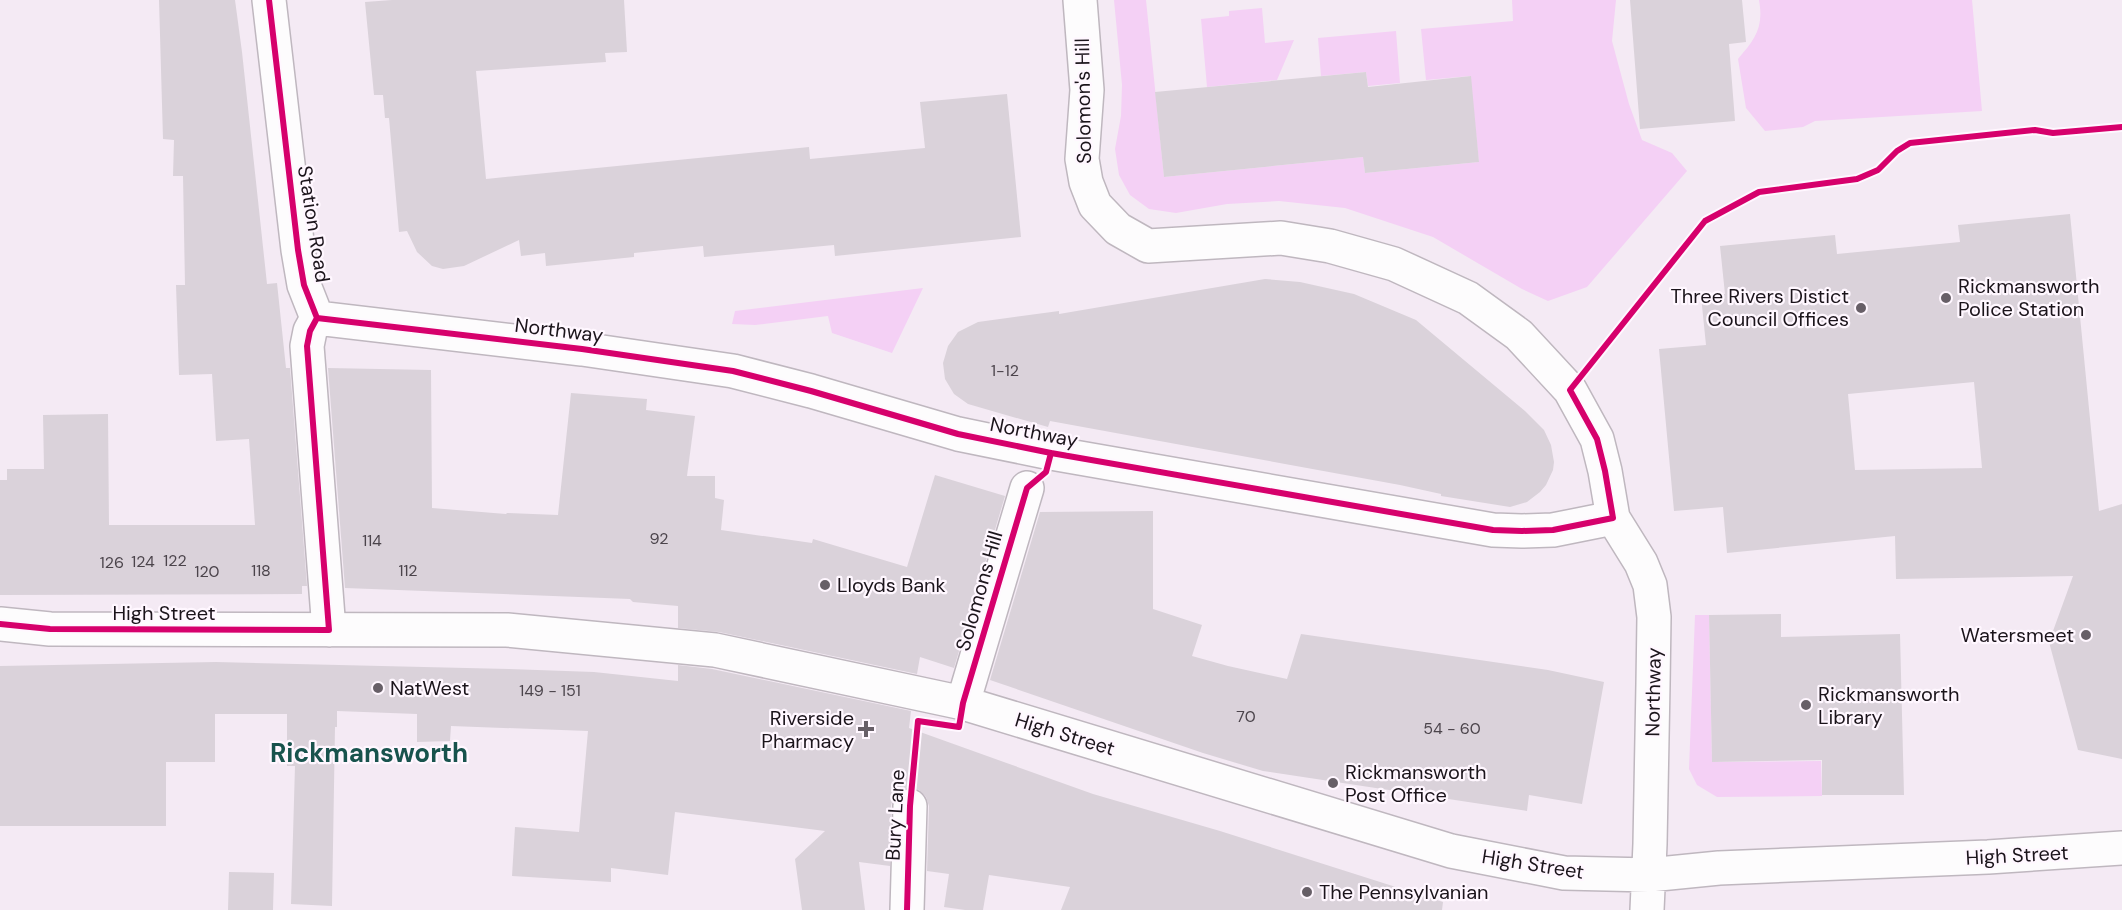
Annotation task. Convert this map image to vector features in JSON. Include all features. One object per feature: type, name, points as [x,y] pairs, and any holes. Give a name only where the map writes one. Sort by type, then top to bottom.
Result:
[{"type":"street","name":"Station Road","points":[[269,0],[298,250],[304,285],[318,318]]},
{"type":"street","name":"Solomon's Hill","points":[[1080,0],[1087,90],[1082,159],[1086,182],[1095,204],[1118,229],[1148,246]]},
{"type":"street","name":"Northway","points":[[1148,246],[1281,238],[1330,246],[1394,264],[1468,298],[1519,335],[1570,390],[1597,439],[1613,518],[1641,563],[1650,585],[1654,617],[1647,910]]},
{"type":"street","name":"Northway","points":[[318,318],[582,349],[733,371],[958,434],[1051,453],[1493,530],[1553,530],[1613,518]]},
{"type":"street","points":[[318,318],[310,331],[307,346],[329,630]]},
{"type":"street","name":"Solomons Hill","points":[[963,703],[1027,488]]},
{"type":"street","name":"High Street","points":[[0,624],[50,629],[507,630],[715,650],[963,703],[1451,851],[1564,873],[1649,875],[1719,868],[1988,857],[2122,848]]},
{"type":"street","name":"Bury Lane","points":[[907,910],[910,806]]},
{"type":"shaded area","points":[[1114,0],[1146,0],[1164,177],[1363,157],[1365,173],[1479,162],[1470,76],[1426,80],[1421,29],[1513,21],[1512,0],[1616,0],[1612,41],[1629,104],[1642,140],[1672,153],[1687,171],[1587,287],[1548,301],[1522,289],[1433,237],[1345,208],[1279,201],[1227,204],[1176,213],[1149,209],[1130,195],[1119,175],[1115,149],[1121,116],[1122,85]]},
{"type":"shaded area","points":[[1759,0],[1972,0],[1982,111],[1815,121],[1803,127],[1765,131],[1746,108],[1738,59],[1757,32],[1760,18]]},
{"type":"shaded area","points":[[1262,8],[1265,43],[1294,40],[1277,80],[1207,87],[1201,19],[1229,16],[1229,11]]},
{"type":"shaded area","points":[[1396,31],[1400,83],[1368,86],[1366,72],[1321,76],[1318,38]]},
{"type":"shaded area","points":[[923,288],[892,353],[832,333],[828,316],[755,325],[732,324],[735,311]]},
{"type":"shaded area","points":[[1695,615],[1709,615],[1712,762],[1821,761],[1822,796],[1717,797],[1697,785],[1689,769]]},
{"type":"building","points":[[159,0],[235,0],[267,284],[277,283],[286,368],[290,368],[307,586],[302,586],[302,594],[0,595],[0,480],[7,480],[7,469],[44,469],[43,415],[108,414],[109,525],[255,525],[249,439],[216,441],[212,374],[179,375],[176,285],[185,285],[183,176],[173,176],[174,140],[163,139]]},
{"type":"building","points":[[624,0],[627,52],[605,53],[606,62],[476,71],[486,179],[809,147],[810,159],[925,148],[920,102],[1007,94],[1021,237],[835,256],[834,245],[704,257],[703,246],[634,253],[634,257],[546,266],[545,253],[521,256],[519,240],[464,266],[443,269],[432,266],[417,252],[407,231],[399,232],[389,118],[385,118],[383,95],[374,95],[365,2]]},
{"type":"building","points":[[1630,0],[1742,0],[1746,42],[1729,44],[1735,121],[1640,129]]},
{"type":"building","points":[[1366,72],[1368,87],[1471,76],[1479,162],[1365,173],[1363,157],[1164,177],[1155,92]]},
{"type":"building","points":[[2070,214],[2099,511],[2122,504],[2122,759],[2078,750],[2049,642],[2073,576],[1896,579],[1895,536],[1727,553],[1723,507],[1674,511],[1659,349],[1706,345],[1701,296],[1725,294],[1720,246],[1835,235],[1837,254],[1960,242],[1958,225]],"holes":[[[1974,382],[1982,468],[1855,470],[1848,394]]]},
{"type":"building","points":[[1265,279],[1300,282],[1354,294],[1416,320],[1525,411],[1544,430],[1551,445],[1554,462],[1546,485],[1527,502],[1510,507],[1441,496],[1441,494],[1400,485],[1050,421],[1048,427],[968,404],[954,394],[945,379],[943,363],[948,346],[958,332],[978,322],[1059,311],[1059,314]]},
{"type":"building","points":[[328,368],[431,370],[432,508],[506,514],[558,515],[571,393],[647,399],[646,410],[695,416],[687,476],[715,476],[715,498],[724,500],[721,530],[812,543],[813,539],[907,567],[935,475],[1005,496],[954,668],[920,657],[917,674],[719,632],[678,628],[678,606],[633,602],[630,599],[345,588]]},
{"type":"building","points":[[1153,511],[1153,609],[1202,625],[1192,656],[1287,679],[1301,634],[1548,670],[1604,682],[1582,804],[1529,795],[1527,811],[1263,771],[1203,753],[990,680],[1040,512]]},
{"type":"building","name":"Rickmansworth Library","points":[[1781,614],[1781,637],[1900,634],[1904,795],[1822,795],[1822,760],[1712,762],[1709,615]]},
{"type":"building","points":[[216,662],[594,672],[678,681],[678,665],[712,669],[911,711],[909,728],[1093,794],[1220,831],[1443,902],[1442,910],[1061,910],[1070,887],[989,875],[983,910],[944,907],[949,874],[927,871],[929,806],[926,797],[919,790],[911,787],[901,790],[894,796],[891,805],[890,866],[859,862],[865,910],[802,910],[795,859],[825,831],[675,812],[668,875],[611,868],[611,882],[512,876],[515,827],[579,832],[588,731],[451,726],[450,741],[417,742],[417,714],[337,711],[332,906],[291,904],[295,766],[287,766],[287,714],[215,714],[215,762],[166,762],[166,826],[0,826],[0,666]]},
{"type":"building","points":[[229,872],[274,873],[273,910],[228,910]]},
{"type":"cycle path","points":[[269,0],[298,250],[304,285],[317,318]]},
{"type":"cycle path","points":[[317,318],[582,349],[733,371],[958,434],[1051,453],[1493,530],[1553,530],[1613,518],[1597,439],[1570,390],[1705,221],[1759,192],[1857,179],[1878,170],[1897,151],[1910,143],[2035,130],[2053,133],[2122,127]]},
{"type":"cycle path","points":[[0,624],[50,629],[329,630],[307,346],[310,331],[317,318]]},
{"type":"cycle path","points":[[907,910],[910,806],[918,721],[959,727],[963,703],[1027,488],[1046,472],[1051,453]]},
{"type":"place","name":"Rickmansworth Police Station","points":[[1946,298]]},
{"type":"place","name":"Three Rivers Distict Council Offices","points":[[1861,308]]},
{"type":"place","name":"Lloyds Bank","points":[[825,585]]},
{"type":"place","name":"Watersmeet","points":[[2086,635]]},
{"type":"place","name":"NatWest","points":[[378,688]]},
{"type":"place","name":"Rickmansworth Library","points":[[1806,705]]},
{"type":"place","name":"Riverside Pharmacy","points":[[866,729]]},
{"type":"place","name":"Rickmansworth Post Office","points":[[1333,783]]},
{"type":"place","name":"The Pennsylvanian","points":[[1307,892]]},
{"type":"district","name":"Rickmansworth","points":[[369,753]]}]
